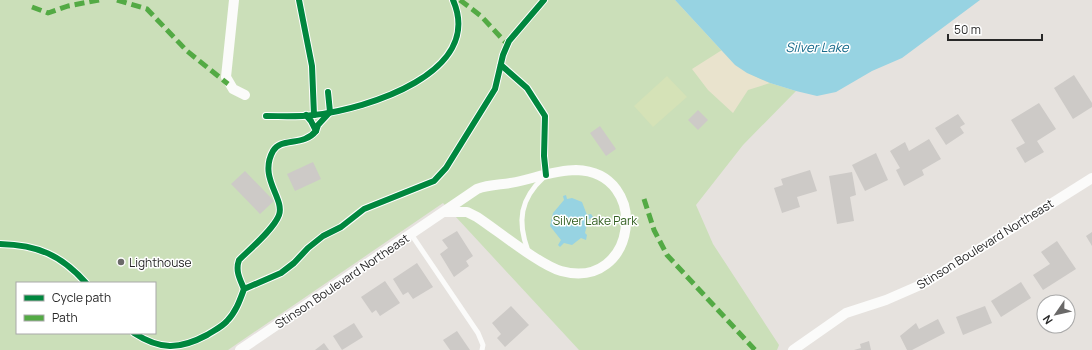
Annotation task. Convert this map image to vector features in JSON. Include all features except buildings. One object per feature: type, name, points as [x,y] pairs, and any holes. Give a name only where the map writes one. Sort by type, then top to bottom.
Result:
[{"type":"street","points":[[234,0],[226,77],[233,89],[245,95]]},
{"type":"street","name":"Stinson Boulevard Northeast","points":[[240,350],[477,189],[484,186],[511,184],[546,175],[576,170],[589,172],[612,185],[624,205],[627,226],[625,238],[620,250],[611,260],[599,268],[588,272],[573,273],[561,271],[549,266],[478,217],[467,212],[444,212]]},
{"type":"street","name":"Stinson Boulevard Northeast","points":[[793,350],[846,313],[886,300],[925,283],[1092,178]]},
{"type":"lane","points":[[528,252],[522,227],[526,198],[534,186],[546,175]]},
{"type":"lane","points":[[411,234],[478,333],[483,345],[482,350]]},
{"type":"green space","name":"Silver Lake Park","points":[[0,0],[675,0],[735,65],[770,83],[796,91],[743,145],[696,205],[713,244],[779,345],[777,350],[579,350],[443,203],[228,350],[0,350]]},
{"type":"green space","points":[[667,76],[687,97],[653,127],[634,106]]},
{"type":"sand","points":[[722,50],[744,70],[770,83],[748,90],[733,113],[708,90],[692,69]]},
{"type":"water","name":"Silver Lake","points":[[675,0],[980,0],[902,58],[872,71],[836,92],[817,96],[770,83],[747,73],[735,65]]},
{"type":"water","points":[[566,195],[567,199],[572,198],[582,202],[587,215],[591,214],[593,217],[588,220],[585,233],[587,235],[586,240],[581,238],[572,245],[564,243],[560,247],[558,245],[561,240],[550,226],[553,213],[564,200],[563,196]]},
{"type":"marked path","points":[[32,7],[48,13],[68,6],[99,0]]},
{"type":"marked path","points":[[117,0],[147,9],[187,51],[228,84]]},
{"type":"marked path","points":[[460,0],[481,16],[508,45]]},
{"type":"marked path","points":[[644,199],[654,230],[667,255],[755,350]]},
{"type":"cycle path","points":[[299,0],[312,66],[314,115]]},
{"type":"cycle path","points":[[266,116],[308,116],[336,111],[362,105],[415,83],[437,67],[452,48],[458,26],[453,0]]},
{"type":"cycle path","points":[[136,334],[152,343],[170,346],[187,343],[207,335],[223,325],[233,314],[244,289],[281,273],[323,236],[341,227],[364,209],[434,181],[446,168],[495,89],[503,55],[509,41],[544,0]]},
{"type":"cycle path","points":[[501,65],[527,88],[545,116],[544,156],[546,175]]},
{"type":"cycle path","points":[[306,115],[316,131],[318,125],[330,112],[328,92]]},
{"type":"cycle path","points":[[244,289],[238,271],[239,260],[267,232],[279,215],[280,208],[268,170],[269,161],[273,151],[281,144],[305,139],[316,131]]},
{"type":"cycle path","points":[[0,244],[37,249],[48,253],[67,265],[85,282]]},
{"type":"place","name":"Lighthouse","points":[[121,262]]}]
